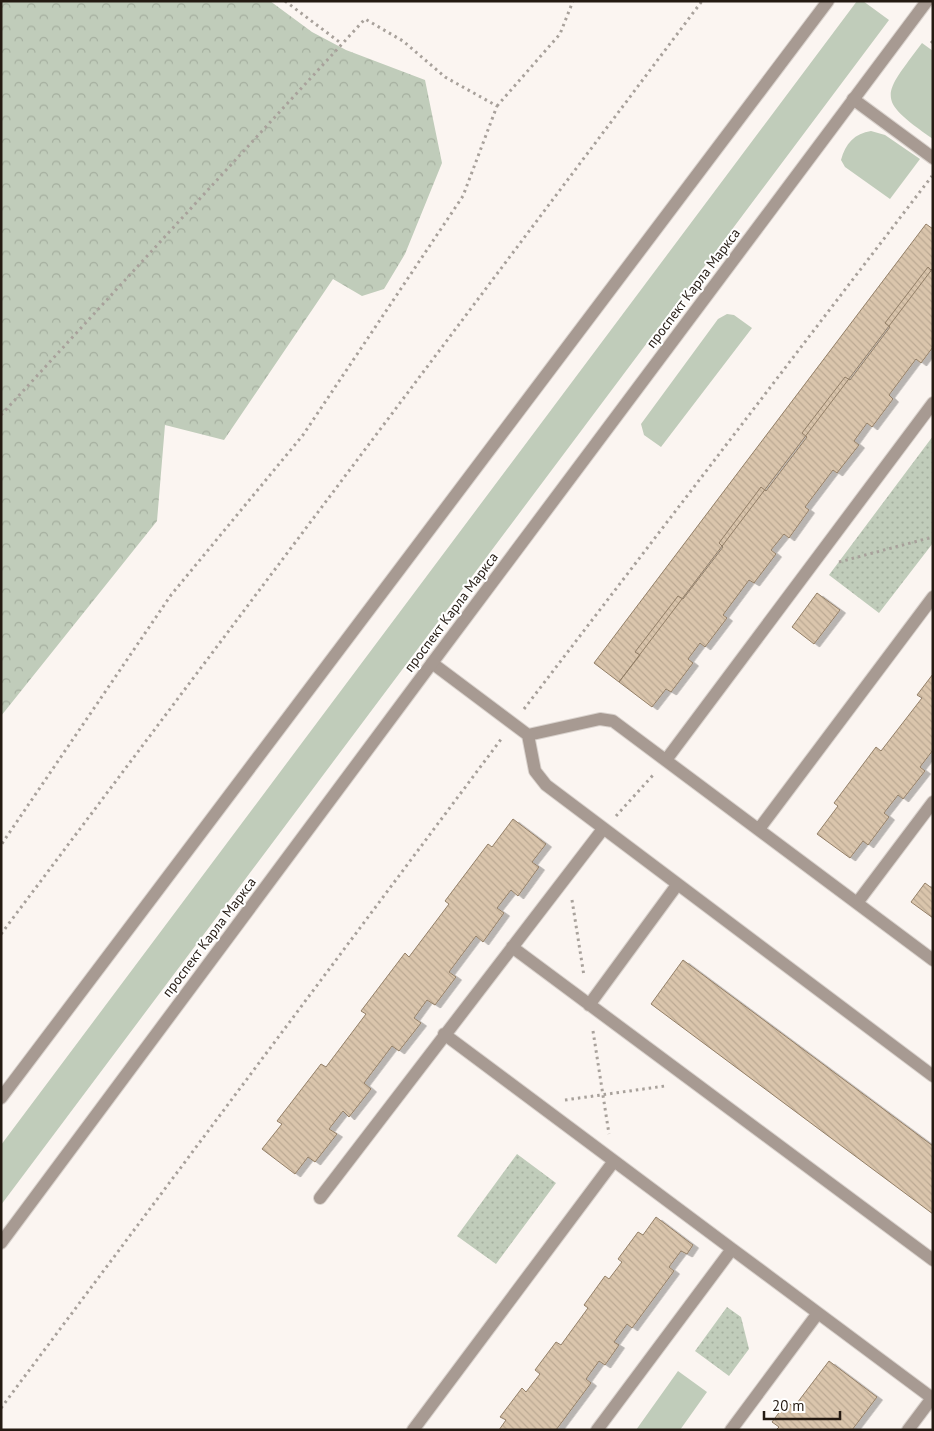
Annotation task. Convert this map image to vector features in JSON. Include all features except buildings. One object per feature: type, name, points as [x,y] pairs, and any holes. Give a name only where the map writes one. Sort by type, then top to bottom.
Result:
[{"type":"street","points":[[1,1098],[828,1]]},
{"type":"street","name":"проспект Карла Маркса","points":[[1,1243],[927,1]]},
{"type":"street","points":[[853,98],[933,158]]},
{"type":"street","points":[[666,760],[933,403]]},
{"type":"street","points":[[759,829],[933,597]]},
{"type":"street","points":[[432,663],[528,735],[535,771],[546,785],[933,1076]]},
{"type":"street","points":[[528,735],[600,719],[613,721],[933,960]]},
{"type":"street","points":[[857,903],[933,802]]},
{"type":"street","points":[[320,1198],[444,1034],[604,829]]},
{"type":"street","points":[[589,1004],[677,885]]},
{"type":"street","points":[[512,947],[933,1260]]},
{"type":"street","points":[[444,1034],[932,1398],[908,1430]]},
{"type":"street","points":[[413,1430],[614,1161]]},
{"type":"street","points":[[597,1430],[732,1249]]},
{"type":"street","points":[[730,1430],[818,1313]]},
{"type":"path","points":[[285,1],[342,44]]},
{"type":"path","points":[[1,845],[171,595],[303,435],[463,196],[497,106],[560,34],[573,1]]},
{"type":"path","points":[[1,934],[702,1]]},
{"type":"path","points":[[1,415],[365,19],[403,41],[445,77],[497,106]]},
{"type":"path","points":[[1,1408],[512,724],[933,176]]},
{"type":"path","points":[[807,571],[933,537]]},
{"type":"path","points":[[604,829],[666,760]]},
{"type":"path","points":[[537,1104],[693,1082]]},
{"type":"green space","points":[[1,1],[270,1],[312,32],[346,50],[425,80],[442,163],[405,254],[384,289],[362,296],[333,279],[224,440],[165,425],[157,521],[1,716]]},
{"type":"green space","points":[[857,1],[863,1],[889,20],[1,1205],[1,1145]]},
{"type":"green space","points":[[922,43],[933,51],[933,139],[901,114],[893,105],[891,96],[893,86],[899,75]]},
{"type":"green space","points":[[871,131],[885,135],[920,159],[890,199],[845,167],[841,160],[845,149],[852,140],[860,134]]},
{"type":"green space","points":[[727,314],[734,315],[752,328],[661,447],[644,435],[641,424],[718,319]]},
{"type":"green space","points":[[933,436],[933,543],[879,613],[829,575]]},
{"type":"green space","points":[[517,1154],[556,1183],[496,1264],[457,1236]]},
{"type":"green space","points":[[727,1307],[741,1317],[749,1349],[729,1376],[695,1351]]},
{"type":"green space","points":[[678,1371],[707,1392],[680,1430],[636,1430]]}]
